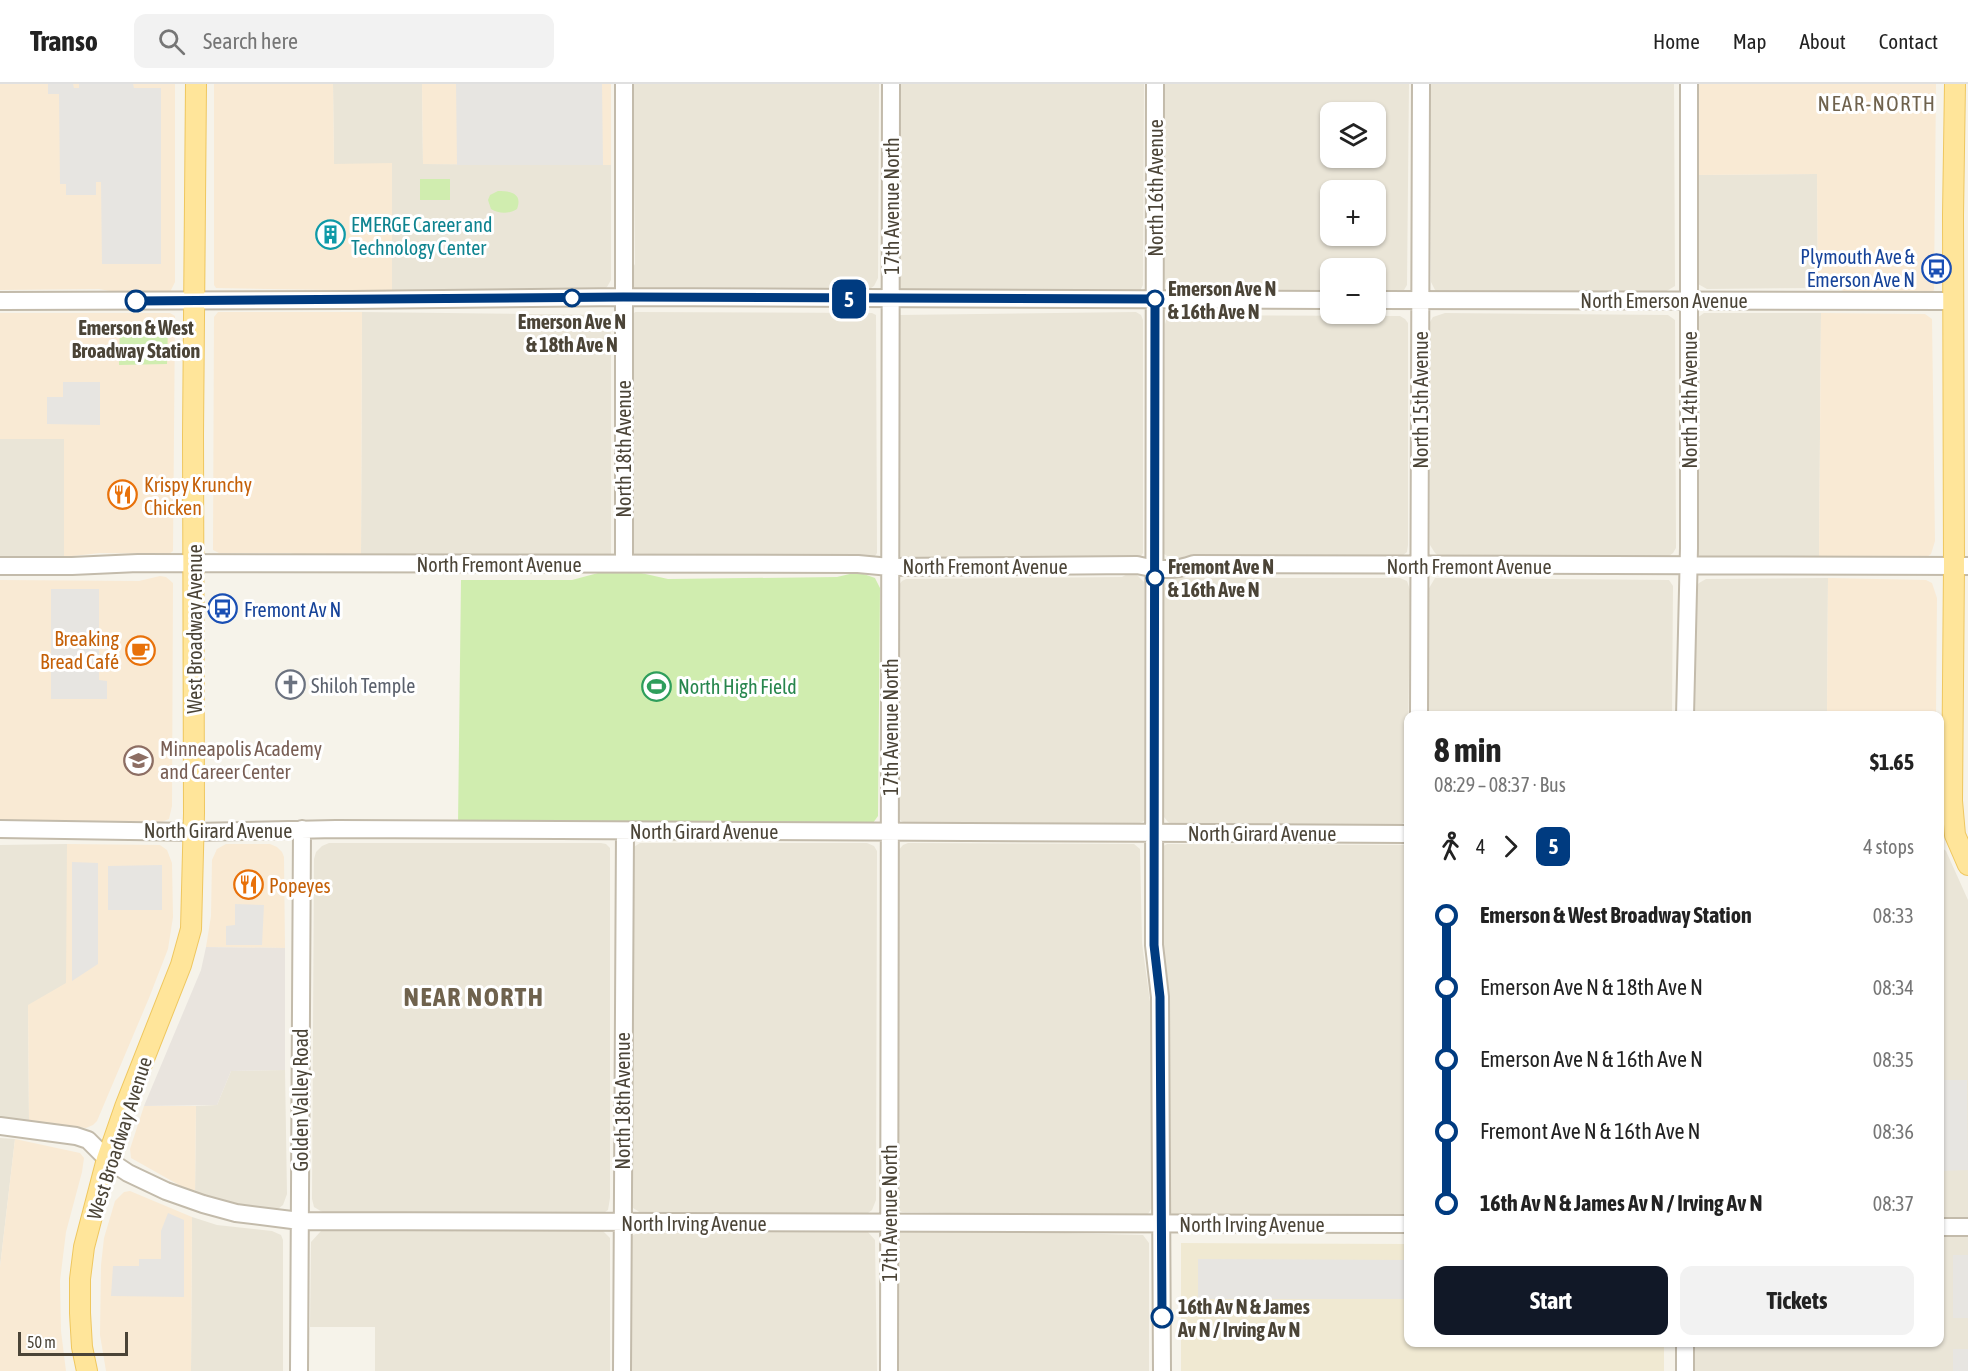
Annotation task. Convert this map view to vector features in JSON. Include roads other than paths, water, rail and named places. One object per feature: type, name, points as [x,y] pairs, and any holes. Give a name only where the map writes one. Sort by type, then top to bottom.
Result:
[{"type":"main road","name":"West Broadway Avenue","points":[[87,1371],[82,1347],[80,1279],[84,1247],[107,1159],[184,956],[191,923],[194,832],[196,84]]},
{"type":"main road","points":[[1955,84],[1960,303],[1961,567],[1952,801],[1947,835],[1968,865]]},
{"type":"street","name":"North 18th Avenue","points":[[624,84],[624,562]]},
{"type":"street","name":"17th Avenue North","points":[[889,1371],[891,84]]},
{"type":"street","name":"North 16th Avenue","points":[[1155,84],[1154,945],[1160,997],[1162,1371]]},
{"type":"street","name":"North 15th Avenue","points":[[1419,711],[1421,84]]},
{"type":"street","name":"North 14th Avenue","points":[[1685,711],[1688,566],[1689,84]]},
{"type":"street","points":[[0,301],[623,297],[1320,300]]},
{"type":"street","name":"North Emerson Avenue","points":[[1386,300],[1960,303]]},
{"type":"street","name":"North Fremont Avenue","points":[[0,566],[624,562],[858,564],[890,567],[1137,566],[1155,569],[1180,569],[1194,564],[1961,567]]},
{"type":"street","name":"North Girard Avenue","points":[[0,830],[194,832],[302,829],[1404,834]]},
{"type":"street","name":"Golden Valley Road","points":[[299,1371],[302,829]]},
{"type":"street","name":"North 18th Avenue","points":[[622,1371],[625,831]]},
{"type":"street","name":"North Irving Avenue","points":[[0,1125],[76,1136],[88,1140],[107,1159],[128,1173],[166,1191],[203,1204],[236,1213],[300,1221],[1404,1224]]},
{"type":"street","points":[[1944,1227],[1968,1227]]},
{"type":"street","points":[[1685,1347],[1685,1371]]},
{"type":"place","name":"EMERGE Career and Technology Center","points":[[330,235]]},
{"type":"place","name":"Plymouth Ave & Emerson Ave N","points":[[1936,268]]},
{"type":"place","name":"Emerson Ave N & 18th Ave N","points":[[572,298]]},
{"type":"place","name":"Emerson Ave N & 16th Ave N","points":[[1155,299]]},
{"type":"place","name":"Emerson & West Broadway Station","points":[[136,301]]},
{"type":"place","name":"Krispy Krunchy Chicken","points":[[123,495]]},
{"type":"place","name":"Fremont Ave N & 16th Ave N","points":[[1155,578]]},
{"type":"place","name":"Fremont Av N","points":[[223,609]]},
{"type":"place","name":"Breaking Bread Café","points":[[140,650]]},
{"type":"place","name":"Shiloh Temple","points":[[290,685]]},
{"type":"place","name":"North High Field","points":[[657,686]]},
{"type":"place","name":"Minneapolis Academy and Career Center","points":[[139,760]]},
{"type":"place","name":"Popeyes","points":[[248,885]]},
{"type":"place","name":"16th Av N & James Av N / Irving Av N","points":[[1162,1317]]},
{"type":"district","name":"NEAR-NORTH","points":[[1877,103]]},
{"type":"district","name":"NEAR NORTH","points":[[474,997]]}]
